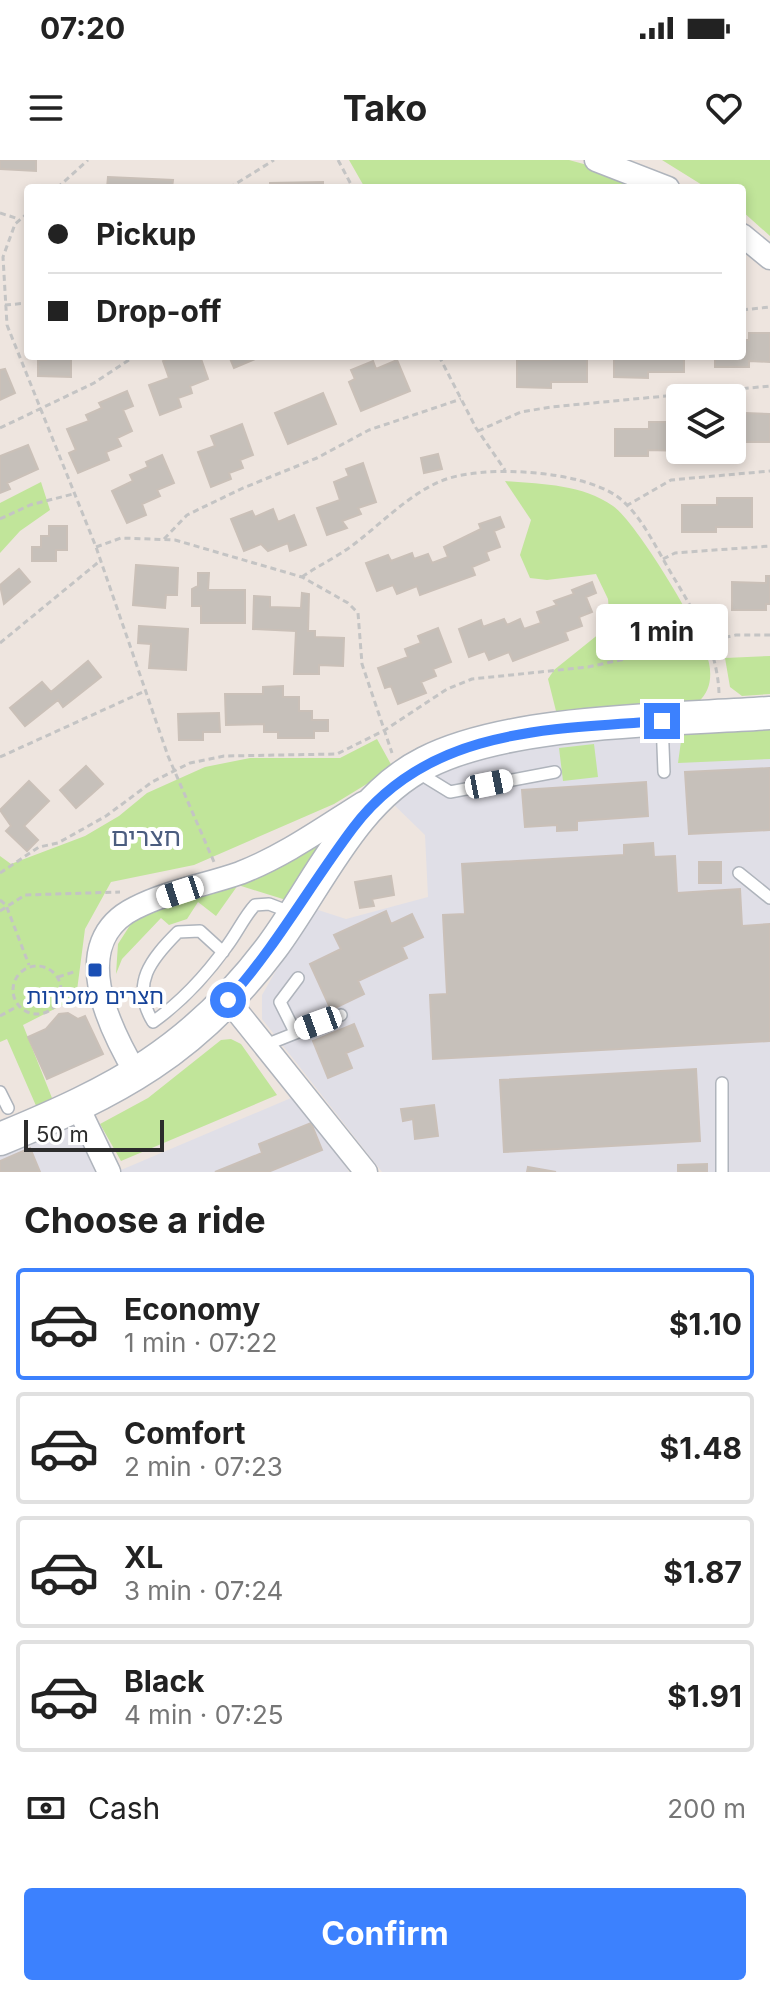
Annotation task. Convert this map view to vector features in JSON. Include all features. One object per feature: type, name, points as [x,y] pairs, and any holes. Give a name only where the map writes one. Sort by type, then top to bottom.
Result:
[{"type":"street","points":[[596,160],[658,184]]},
{"type":"street","points":[[746,238],[770,258]]},
{"type":"street","points":[[137,1075],[113,1034],[103,1007],[99,974],[107,934],[119,918],[134,908],[224,878],[291,848],[446,753],[494,739],[770,713]]},
{"type":"street","points":[[0,1139],[78,1107],[137,1075],[197,1031],[228,1000],[294,914],[353,827],[408,774]]},
{"type":"street","points":[[228,1000],[366,1172]]},
{"type":"street","points":[[78,1107],[109,1172]]},
{"type":"lane","points":[[662,721],[664,772]]},
{"type":"lane","points":[[408,774],[450,792],[555,772]]},
{"type":"lane","points":[[739,873],[770,898]]},
{"type":"lane","points":[[223,952],[200,931],[178,932],[146,968],[142,999],[153,1022],[187,993],[223,952],[255,905],[269,904],[294,914]]},
{"type":"lane","points":[[295,1032],[280,1002],[298,978]]},
{"type":"lane","points":[[263,1046],[341,1015]]},
{"type":"lane","points":[[722,1083],[722,1172]]},
{"type":"lane","points":[[0,1092],[8,1108]]},
{"type":"path","points":[[61,184],[88,160]]},
{"type":"path","points":[[235,184],[274,160]]},
{"type":"path","points":[[338,160],[351,184]]},
{"type":"path","points":[[0,213],[20,220]]},
{"type":"path","points":[[24,216],[7,240],[3,257],[5,305],[16,353],[101,560],[174,771],[204,845],[224,878]]},
{"type":"path","points":[[5,305],[24,303]]},
{"type":"path","points":[[746,310],[770,307]]},
{"type":"path","points":[[0,428],[39,411],[128,360]]},
{"type":"path","points":[[441,360],[478,431],[505,471]]},
{"type":"path","points":[[478,431],[521,412],[551,407],[770,386]]},
{"type":"path","points":[[164,539],[187,515],[243,488],[317,458],[369,430],[461,399]]},
{"type":"path","points":[[302,577],[335,559],[413,495],[443,480],[479,471],[505,471],[581,482],[617,496],[642,523],[710,641],[718,667],[721,716]]},
{"type":"path","points":[[626,506],[671,480],[770,471]]},
{"type":"path","points":[[0,519],[30,505],[73,494]]},
{"type":"path","points":[[96,547],[121,538],[164,539],[302,577],[348,603],[358,613],[362,664],[385,730],[408,774]]},
{"type":"path","points":[[663,559],[675,553],[770,546]]},
{"type":"path","points":[[0,643],[101,560]]},
{"type":"path","points":[[0,873],[39,847],[58,843],[106,816],[152,782],[190,763],[224,756],[337,754],[385,730],[447,689],[472,679],[588,667],[736,635],[770,635]]},
{"type":"path","points":[[0,757],[145,691]]},
{"type":"path","points":[[0,911],[25,895],[132,891]]},
{"type":"path","points":[[0,900],[6,905],[30,966]]},
{"type":"path","points":[[30,966],[53,971],[61,984],[60,1000],[41,1014],[25,1012],[19,1006],[13,983],[30,966]]},
{"type":"path","points":[[0,1016],[19,1006]]},
{"type":"shaded area","points":[[770,723],[770,1172],[382,1172],[262,1019],[262,995],[312,908],[346,919],[428,897],[425,835],[389,800],[444,764],[492,749]]},
{"type":"shaded area","points":[[291,1098],[327,1136],[349,1172],[0,1172],[0,1153],[87,1119],[121,1170]]},
{"type":"green space","points":[[349,160],[569,160],[640,184],[363,184]]},
{"type":"green space","points":[[662,160],[770,160],[770,236],[746,215],[746,184],[701,184]]},
{"type":"green space","points":[[505,481],[575,489],[601,499],[624,516],[668,580],[704,648],[710,679],[708,689],[698,702],[556,711],[548,679],[554,670],[610,625],[608,599],[596,574],[547,580],[530,578],[520,555],[531,520]]},
{"type":"green space","points":[[41,482],[50,510],[20,531],[0,553],[0,503]]},
{"type":"green space","points":[[770,656],[770,694],[742,696],[730,687],[725,658]]},
{"type":"green space","points":[[770,728],[770,759],[678,763],[682,734]]},
{"type":"green space","points":[[377,739],[393,768],[334,804],[194,865],[111,882],[85,929],[76,998],[23,1025],[54,1103],[37,1108],[7,1039],[0,1042],[0,856],[11,864],[85,836],[119,816],[147,793],[205,767],[250,758],[340,758]]},
{"type":"green space","points":[[594,744],[598,777],[563,781],[559,748]]},
{"type":"green space","points":[[339,827],[286,900],[238,885],[216,916],[198,902],[187,919],[169,925],[161,918],[122,959],[116,974],[118,944],[134,919]]},
{"type":"green space","points":[[231,1039],[241,1044],[277,1095],[121,1161],[100,1124],[148,1098],[221,1040]]},
{"type":"building","points":[[0,160],[36,160],[36,171],[0,169]]},
{"type":"building","points":[[108,177],[173,180],[172,184],[107,184]]},
{"type":"building","points":[[323,182],[323,184],[270,184]]},
{"type":"building","points":[[749,333],[770,333],[770,362],[749,361],[749,367],[715,367],[715,360],[746,360],[746,340],[749,340]]},
{"type":"building","points":[[38,360],[71,360],[71,377],[38,376]]},
{"type":"building","points":[[201,360],[208,379],[190,386],[192,393],[178,398],[181,407],[160,415],[149,385],[169,378],[163,361]]},
{"type":"building","points":[[231,360],[253,360],[234,368]]},
{"type":"building","points":[[397,360],[410,391],[361,411],[349,382],[355,379],[351,370],[373,361],[376,369]]},
{"type":"building","points":[[517,360],[587,360],[587,382],[551,382],[551,388],[517,387]]},
{"type":"building","points":[[614,360],[684,360],[684,372],[648,372],[648,378],[614,377]]},
{"type":"building","points":[[5,369],[15,393],[0,400],[0,370]]},
{"type":"building","points":[[127,391],[133,406],[123,410],[132,431],[117,438],[121,446],[106,452],[109,460],[78,473],[69,453],[76,450],[67,429],[89,421],[86,415],[102,408],[99,403]]},
{"type":"building","points":[[323,393],[336,424],[288,444],[275,413]]},
{"type":"building","points":[[746,413],[770,414],[770,442],[746,442]]},
{"type":"building","points":[[649,422],[666,422],[666,450],[648,450],[648,456],[615,456],[615,429],[649,429]]},
{"type":"building","points":[[242,424],[253,455],[240,460],[243,468],[229,473],[231,479],[211,487],[198,452],[215,446],[211,436]]},
{"type":"building","points":[[28,445],[38,469],[7,483],[10,489],[0,493],[0,456]]},
{"type":"building","points":[[438,454],[442,469],[424,473],[421,458]]},
{"type":"building","points":[[162,455],[174,483],[157,490],[160,496],[142,504],[146,515],[127,523],[112,491],[133,481],[130,475],[148,467],[146,462]]},
{"type":"building","points":[[363,463],[376,502],[358,508],[361,514],[342,521],[347,528],[327,535],[317,508],[340,500],[334,482],[349,476],[346,469]]},
{"type":"building","points":[[717,498],[752,498],[752,527],[716,527],[716,532],[682,532],[682,505],[717,505]]},
{"type":"building","points":[[273,509],[278,522],[294,515],[306,545],[290,551],[288,543],[268,551],[261,544],[244,551],[231,519],[252,511],[255,517]]},
{"type":"building","points":[[500,517],[504,527],[494,531],[500,547],[486,552],[489,560],[472,567],[475,575],[420,595],[417,586],[397,594],[393,585],[377,591],[366,563],[388,555],[391,561],[412,553],[414,559],[428,554],[432,563],[448,557],[444,547],[481,529],[479,524]]},
{"type":"building","points":[[49,526],[67,526],[67,550],[56,550],[56,561],[32,561],[32,547],[41,547],[41,536],[49,536]]},
{"type":"building","points":[[136,565],[178,568],[177,595],[166,595],[165,608],[133,605]]},
{"type":"building","points":[[19,569],[30,582],[4,604],[0,585]]},
{"type":"building","points":[[198,573],[209,573],[208,590],[245,590],[245,623],[201,623],[201,606],[192,606],[192,589],[198,586]]},
{"type":"building","points":[[766,576],[770,576],[770,604],[766,604],[766,610],[732,610],[732,582],[766,583]]},
{"type":"building","points":[[592,582],[596,593],[586,597],[592,612],[579,617],[582,626],[565,632],[568,640],[513,661],[509,652],[489,660],[485,651],[469,657],[459,629],[481,620],[483,627],[504,619],[507,625],[520,619],[524,629],[541,623],[537,612],[557,605],[554,601],[574,594],[572,590]]},
{"type":"building","points":[[302,593],[309,594],[308,631],[315,631],[315,637],[344,638],[343,666],[319,665],[319,674],[294,674],[296,631],[253,629],[254,596],[270,597],[270,607],[301,608]]},
{"type":"building","points":[[139,626],[188,629],[186,670],[149,668],[151,644],[138,643]]},
{"type":"building","points":[[438,628],[451,662],[433,669],[436,676],[421,682],[426,693],[398,704],[391,686],[385,688],[378,668],[408,657],[405,649],[421,643],[418,636]]},
{"type":"building","points":[[88,661],[101,677],[63,707],[58,700],[25,726],[10,708],[42,682],[51,692]]},
{"type":"building","points":[[283,686],[283,697],[299,697],[299,711],[312,711],[312,720],[328,720],[328,731],[314,731],[314,738],[278,738],[278,732],[264,732],[264,724],[226,725],[225,694],[263,694],[263,687]]},
{"type":"building","points":[[219,713],[220,732],[203,732],[203,740],[179,740],[178,714]]},
{"type":"building","points":[[86,766],[103,784],[76,808],[60,790]]},
{"type":"building","points":[[770,768],[770,830],[689,834],[685,772]]},
{"type":"building","points":[[29,781],[49,801],[24,826],[38,840],[27,851],[6,831],[11,826],[0,810]]},
{"type":"building","points":[[646,782],[648,816],[577,821],[577,830],[557,831],[557,825],[525,827],[522,790]]},
{"type":"building","points":[[653,843],[654,857],[675,856],[677,893],[740,889],[742,926],[770,924],[770,1041],[433,1059],[430,995],[447,994],[443,915],[465,914],[462,864],[624,855],[624,845]]},
{"type":"building","points":[[699,862],[721,862],[721,883],[699,883]]},
{"type":"building","points":[[391,876],[394,895],[372,899],[374,906],[360,908],[355,882]]},
{"type":"building","points":[[386,911],[391,924],[412,914],[423,937],[402,947],[407,958],[358,981],[364,994],[331,1010],[310,964],[341,949],[334,935]]},
{"type":"building","points":[[68,1013],[78,1019],[85,1016],[103,1054],[47,1079],[28,1037],[46,1029],[59,1014]]},
{"type":"building","points":[[354,1024],[363,1046],[346,1053],[352,1068],[328,1078],[313,1041]]},
{"type":"building","points":[[696,1069],[700,1141],[504,1152],[500,1080]]},
{"type":"building","points":[[434,1105],[438,1136],[415,1139],[413,1119],[403,1121],[401,1109]]},
{"type":"building","points":[[311,1123],[322,1150],[268,1172],[215,1172],[262,1153],[259,1144]]},
{"type":"building","points":[[30,1148],[40,1172],[0,1172],[0,1161]]},
{"type":"building","points":[[707,1164],[707,1172],[678,1172],[678,1165]]},
{"type":"building","points":[[528,1167],[556,1172],[527,1172]]},
{"type":"place","name":"חצרים מזכירות","points":[[95,970]]},
{"type":"district","name":"חצרים","points":[[146,837]]},
{"type":"route","points":[[228,1000],[273,946],[353,827],[382,794],[422,764],[469,745],[494,739],[583,727],[662,721]]}]
